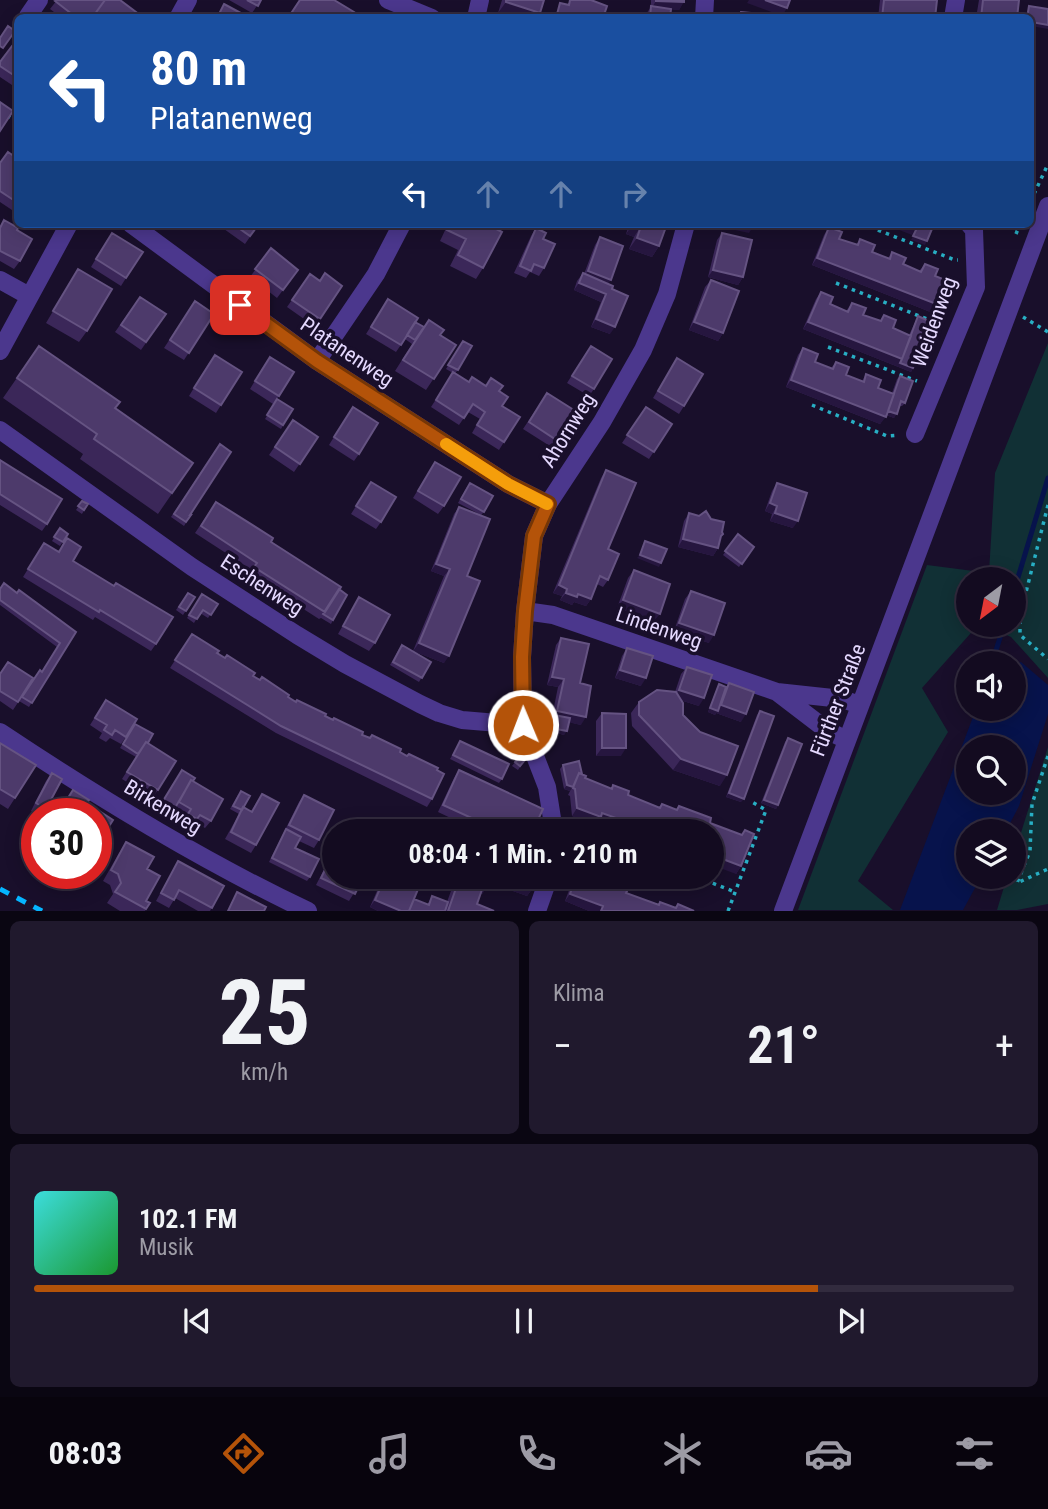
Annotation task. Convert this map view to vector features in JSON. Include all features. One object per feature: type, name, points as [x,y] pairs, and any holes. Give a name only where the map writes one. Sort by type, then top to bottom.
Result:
[{"type":"street","points":[[28,14],[39,0]]},
{"type":"street","points":[[388,0],[422,14]]},
{"type":"street","name":"Fürther Straße","points":[[783,911],[1048,206]]},
{"type":"street","points":[[0,351],[67,228]]},
{"type":"street","name":"Platanenweg","points":[[136,228],[317,361],[508,484],[548,504]]},
{"type":"street","points":[[317,361],[376,274],[400,228]]},
{"type":"street","name":"Ahornweg","points":[[553,819],[547,787],[523,725],[522,657],[534,536],[548,504],[601,422],[643,349],[667,294],[686,228]]},
{"type":"street","name":"Weidenweg","points":[[915,434],[976,287],[972,228]]},
{"type":"street","points":[[0,280],[30,296]]},
{"type":"street","name":"Eschenweg","points":[[0,430],[192,566],[345,664],[439,713],[462,720],[523,725]]},
{"type":"street","name":"Lindenweg","points":[[525,611],[553,615],[777,692],[842,699],[860,705]]},
{"type":"street","name":"Lindenweg","points":[[777,692],[828,731],[847,740]]},
{"type":"street","name":"Birkenweg","points":[[0,732],[187,849],[308,911]]},
{"type":"street","points":[[537,911],[545,889]]},
{"type":"path","points":[[1034,194],[1048,164]]},
{"type":"path","points":[[872,228],[955,260],[975,255]]},
{"type":"path","points":[[836,283],[958,332]]},
{"type":"path","points":[[1009,309],[1048,332]]},
{"type":"path","points":[[828,346],[934,388]]},
{"type":"path","points":[[812,405],[887,436],[915,434]]},
{"type":"path","points":[[1048,505],[1020,616],[1020,635],[1048,659]]},
{"type":"path","points":[[1048,755],[1032,804],[1030,851],[1017,883],[1048,869]]},
{"type":"path","points":[[728,911],[766,810],[752,803]]},
{"type":"path","points":[[724,888],[735,892]]},
{"type":"green space","points":[[1048,343],[1048,678],[1011,637],[1026,637],[1026,567],[989,567],[995,473]]},
{"type":"green space","points":[[927,565],[956,569],[956,637],[967,637],[922,688],[948,732],[858,881],[893,910],[798,910]]},
{"type":"green space","points":[[1048,747],[1048,904],[1017,910],[997,910],[1003,889],[1026,889],[1025,819]]},
{"type":"shaded area","points":[[1026,666],[1048,685],[1048,714],[1026,784],[1026,735],[966,735],[971,721],[1026,721]]},
{"type":"shaded area","points":[[956,762],[956,805],[1019,805],[1012,819],[956,819],[956,889],[974,889],[963,910],[900,910]]},
{"type":"building","points":[[105,0],[95,14],[72,14],[55,1]]},
{"type":"building","points":[[105,0],[120,0],[139,14],[95,14]]},
{"type":"building","points":[[247,0],[261,0],[258,6]]},
{"type":"building","points":[[300,0],[334,0],[354,12],[295,14],[292,12]]},
{"type":"building","points":[[506,0],[544,0],[540,13]]},
{"type":"building","points":[[570,0],[591,0],[607,6],[604,14],[557,14],[560,3],[569,5]]},
{"type":"building","points":[[684,0],[684,2],[656,1]]},
{"type":"building","points":[[765,0],[790,0],[787,8]]},
{"type":"building","points":[[884,0],[937,0],[935,14],[882,14]]},
{"type":"building","points":[[983,0],[1019,0],[1017,14],[981,14]]},
{"type":"building","points":[[224,4],[243,14],[219,14]]},
{"type":"building","points":[[651,6],[671,9],[670,14],[650,14]]},
{"type":"building","points":[[1029,6],[1048,9],[1048,25],[1034,23],[1034,14],[1028,14]]},
{"type":"building","points":[[8,26],[14,30],[3,48],[0,46],[0,38]]},
{"type":"building","points":[[12,46],[14,47],[14,75],[0,66]]},
{"type":"building","points":[[0,102],[13,111],[0,131]]},
{"type":"building","points":[[8,152],[14,156],[14,200],[0,191],[0,163]]},
{"type":"building","points":[[4,220],[32,239],[20,261],[0,251],[0,228]]},
{"type":"building","points":[[239,228],[256,228],[250,236]]},
{"type":"building","points":[[494,228],[502,232],[483,268],[458,255],[466,239],[447,230]]},
{"type":"building","points":[[536,228],[546,233],[543,239],[555,244],[544,268],[534,264],[531,271],[520,266]]},
{"type":"building","points":[[640,228],[666,228],[659,246],[637,238]]},
{"type":"building","points":[[829,228],[832,228],[842,232],[839,239],[858,245],[860,239],[875,245],[872,252],[890,259],[892,252],[906,258],[903,264],[921,272],[925,264],[938,269],[935,276],[953,283],[944,307],[817,258]]},
{"type":"building","points":[[917,228],[932,228],[927,241],[913,236]]},
{"type":"building","points":[[112,233],[143,252],[126,278],[96,259]]},
{"type":"building","points":[[722,233],[752,240],[743,277],[713,270]]},
{"type":"building","points":[[600,237],[623,246],[611,280],[588,271]]},
{"type":"building","points":[[271,248],[298,270],[283,290],[255,269]]},
{"type":"building","points":[[78,269],[112,289],[87,331],[53,311]]},
{"type":"building","points":[[325,273],[342,286],[320,319],[292,300],[310,274],[320,281]]},
{"type":"building","points":[[583,273],[628,296],[615,327],[596,319],[606,294],[579,283]]},
{"type":"building","points":[[711,280],[739,291],[723,333],[694,322]]},
{"type":"building","points":[[821,292],[833,297],[830,304],[848,312],[852,303],[866,308],[863,315],[881,321],[884,315],[896,320],[893,328],[911,336],[902,359],[808,322]]},
{"type":"building","points":[[140,297],[166,314],[146,342],[121,325]]},
{"type":"building","points":[[388,299],[418,318],[401,345],[371,327]]},
{"type":"building","points":[[195,301],[214,314],[189,353],[170,340]]},
{"type":"building","points":[[918,316],[931,322],[913,368],[900,363]]},
{"type":"building","points":[[429,320],[444,330],[440,335],[456,345],[434,379],[403,360]]},
{"type":"building","points":[[415,322],[424,327],[415,340],[407,335]]},
{"type":"building","points":[[463,341],[472,346],[458,370],[448,365]]},
{"type":"building","points":[[39,346],[120,402],[115,408],[193,463],[172,493],[94,439],[97,434],[17,378]]},
{"type":"building","points":[[591,346],[612,359],[594,389],[572,376]]},
{"type":"building","points":[[803,348],[818,354],[815,362],[833,369],[836,362],[849,367],[846,375],[864,382],[866,374],[881,380],[878,388],[894,394],[886,417],[791,380]]},
{"type":"building","points":[[215,355],[242,372],[221,405],[194,388]]},
{"type":"building","points":[[270,357],[294,372],[279,396],[255,381]]},
{"type":"building","points":[[677,358],[703,374],[684,406],[658,391]]},
{"type":"building","points":[[453,372],[469,382],[472,377],[486,386],[491,378],[503,386],[499,391],[508,397],[502,406],[520,417],[504,442],[477,425],[485,412],[473,404],[464,418],[436,400]]},
{"type":"building","points":[[900,376],[913,381],[905,403],[901,401],[897,414],[888,411]]},
{"type":"building","points":[[547,393],[577,412],[558,441],[529,422]]},
{"type":"building","points":[[277,399],[293,409],[283,425],[267,415]]},
{"type":"building","points":[[353,407],[378,423],[359,454],[334,437]]},
{"type":"building","points":[[646,407],[672,424],[654,452],[627,435]]},
{"type":"building","points":[[293,420],[318,437],[300,464],[275,447]]},
{"type":"building","points":[[220,444],[231,452],[186,522],[174,514]]},
{"type":"building","points":[[0,460],[62,499],[47,524],[0,494]]},
{"type":"building","points":[[435,462],[461,477],[444,506],[418,491]]},
{"type":"building","points":[[606,470],[636,483],[608,549],[619,554],[608,580],[600,576],[591,599],[578,594],[577,597],[566,593],[567,589],[559,585]]},
{"type":"building","points":[[371,482],[396,497],[381,522],[356,506]]},
{"type":"building","points":[[470,483],[493,496],[484,512],[461,499]]},
{"type":"building","points":[[777,483],[807,493],[798,521],[775,513],[777,506],[770,503]]},
{"type":"building","points":[[82,501],[88,504],[84,510],[78,506]]},
{"type":"building","points":[[216,502],[273,538],[271,542],[341,587],[325,612],[254,567],[257,563],[201,526]]},
{"type":"building","points":[[459,507],[490,519],[467,576],[480,581],[449,656],[419,643],[450,569],[436,564]]},
{"type":"building","points":[[706,511],[711,519],[724,522],[718,548],[683,539],[689,513],[699,516]]},
{"type":"building","points":[[60,528],[68,534],[63,542],[54,537]]},
{"type":"building","points":[[738,534],[754,547],[742,564],[725,551]]},
{"type":"building","points":[[67,538],[81,547],[73,561],[173,617],[156,644],[28,569],[44,543],[59,552]]},
{"type":"building","points":[[645,541],[667,549],[661,563],[640,555]]},
{"type":"building","points":[[634,570],[670,584],[660,614],[623,600]]},
{"type":"building","points":[[4,583],[17,593],[19,590],[76,632],[32,703],[22,697],[60,643],[0,600],[0,589]]},
{"type":"building","points":[[339,589],[347,595],[333,620],[323,614]]},
{"type":"building","points":[[691,591],[725,603],[714,635],[679,623]]},
{"type":"building","points":[[188,593],[195,597],[186,611],[179,607]]},
{"type":"building","points":[[202,594],[218,604],[211,615],[203,610],[197,619],[189,615]]},
{"type":"building","points":[[359,597],[390,615],[375,643],[343,626]]},
{"type":"building","points":[[192,634],[219,651],[217,653],[225,658],[227,655],[255,673],[253,676],[260,680],[262,677],[296,702],[297,700],[333,720],[334,718],[363,732],[362,735],[370,738],[372,735],[401,749],[400,752],[407,756],[409,754],[438,768],[437,770],[444,774],[432,799],[281,726],[175,660]]},
{"type":"building","points":[[561,638],[589,644],[580,683],[591,686],[586,717],[557,711],[564,679],[552,677]]},
{"type":"building","points":[[402,645],[431,662],[422,678],[393,662]]},
{"type":"building","points":[[627,648],[653,656],[646,678],[620,670]]},
{"type":"building","points":[[8,662],[33,678],[18,702],[0,691],[0,674]]},
{"type":"building","points":[[687,667],[712,675],[704,698],[679,690]]},
{"type":"building","points":[[729,683],[754,692],[746,714],[721,705]]},
{"type":"building","points":[[719,684],[726,687],[718,711],[710,708]]},
{"type":"building","points":[[657,690],[676,692],[683,703],[683,715],[700,732],[738,746],[727,775],[681,759],[639,715],[639,702]]},
{"type":"building","points":[[106,700],[137,719],[126,737],[115,730],[112,735],[104,730],[107,725],[95,718]]},
{"type":"building","points":[[760,711],[774,716],[744,799],[729,793]]},
{"type":"building","points":[[602,713],[626,714],[626,748],[602,748]]},
{"type":"building","points":[[554,715],[570,718],[567,731],[551,728]]},
{"type":"building","points":[[135,724],[153,734],[138,754],[123,744]]},
{"type":"building","points":[[788,738],[802,744],[778,805],[764,800]]},
{"type":"building","points":[[460,741],[509,764],[502,779],[453,755]]},
{"type":"building","points":[[146,742],[176,761],[158,790],[127,772]]},
{"type":"building","points":[[0,743],[36,765],[15,798],[0,789]]},
{"type":"building","points":[[520,756],[525,760],[520,766],[515,762]]},
{"type":"building","points":[[579,761],[582,774],[579,773],[573,787],[567,785],[563,765]]},
{"type":"building","points":[[182,770],[195,778],[191,780],[175,808],[163,801]]},
{"type":"building","points":[[459,770],[543,809],[538,819],[474,819],[443,805]]},
{"type":"building","points":[[52,773],[62,779],[52,798],[39,798]]},
{"type":"building","points":[[579,773],[612,789],[613,785],[629,791],[628,795],[660,808],[662,804],[677,810],[679,806],[711,819],[619,819],[602,813],[601,817],[577,808],[573,788]]},
{"type":"building","points":[[191,780],[223,799],[211,821],[200,815],[197,819],[188,814],[191,809],[179,802]]},
{"type":"building","points":[[73,790],[86,798],[68,798]]},
{"type":"building","points":[[241,791],[250,796],[242,810],[233,806]]},
{"type":"building","points":[[262,794],[279,803],[256,845],[231,832],[243,807],[252,812]]},
{"type":"building","points":[[304,795],[334,810],[330,819],[322,819],[322,834],[319,840],[289,825]]},
{"type":"building","points":[[724,828],[742,835],[745,830],[754,834],[741,866],[724,860]]},
{"type":"building","points":[[286,829],[301,837],[295,848],[319,859],[310,877],[272,858]]},
{"type":"building","points":[[126,842],[154,857],[147,869],[160,876],[146,901],[150,903],[146,909],[115,892],[121,883],[112,868]]},
{"type":"building","points":[[178,861],[224,886],[212,908],[179,890],[174,900],[161,893]]},
{"type":"building","points":[[344,889],[357,889],[355,894]]},
{"type":"building","points":[[380,889],[418,889],[409,911],[401,911],[375,900]]},
{"type":"building","points":[[456,889],[482,889],[477,904],[494,911],[448,911]]},
{"type":"building","points":[[572,889],[628,889],[626,893],[659,905],[660,902],[676,908],[678,904],[694,911],[601,911],[603,906],[570,894]]},
{"type":"building","points":[[237,892],[266,907],[264,911],[228,911]]},
{"type":"building","points":[[432,896],[448,902],[445,911],[409,911],[414,899],[429,905]]},
{"type":"waterway","points":[[1021,567],[1048,478]]},
{"type":"waterway","points":[[996,651],[1000,637]]},
{"type":"railway","points":[[0,889],[42,911]]},
{"type":"slow traffic","points":[[446,444],[508,484],[547,504]]},
{"type":"route","points":[[240,305],[317,361],[508,484],[548,504],[534,536],[525,611],[522,657],[523,725]]}]
